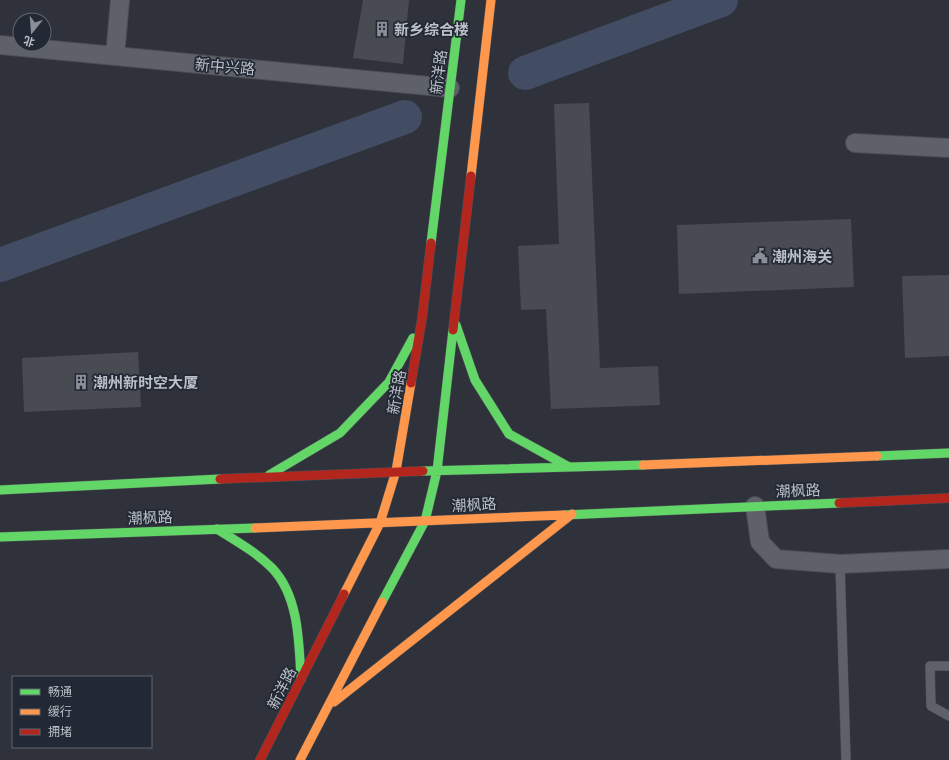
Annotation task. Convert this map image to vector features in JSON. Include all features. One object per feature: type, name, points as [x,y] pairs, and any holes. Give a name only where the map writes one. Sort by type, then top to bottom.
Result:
[{"type":"main road","name":"新洋路","points":[[260,760],[380,523],[396,471],[422,319],[461,0]]},
{"type":"main road","points":[[300,760],[425,520],[437,471],[491,0]]},
{"type":"main road","points":[[454,318],[475,380],[509,434],[570,468]]},
{"type":"main road","points":[[266,476],[340,433],[390,382],[422,319]]},
{"type":"main road","name":"潮枫路","points":[[0,490],[266,476],[396,471],[570,468],[949,454]]},
{"type":"main road","name":"潮枫路","points":[[0,537],[380,523],[949,498]]},
{"type":"main road","points":[[328,706],[572,514]]},
{"type":"main road","points":[[217,529],[262,558],[282,579],[293,603],[300,643],[302,679]]},
{"type":"street","points":[[115,56],[120,0]]},
{"type":"street","name":"新中兴路","points":[[0,45],[450,88]]},
{"type":"street","points":[[855,143],[949,148]]},
{"type":"street","points":[[755,506],[760,542],[776,559],[840,564],[949,559]]},
{"type":"lane","points":[[840,564],[846,760]]},
{"type":"lane","points":[[949,666],[930,666],[931,706],[949,716]]},
{"type":"building","name":"新乡综合楼","points":[[363,0],[409,0],[403,64],[353,58]]},
{"type":"building","points":[[589,103],[600,368],[658,366],[660,405],[551,409],[546,309],[521,310],[518,246],[559,244],[554,104]]},
{"type":"building","points":[[851,219],[854,287],[679,294],[677,225]]},
{"type":"building","points":[[949,275],[949,356],[905,358],[902,276]]},
{"type":"building","name":"潮州新时空大厦","points":[[138,352],[141,407],[24,412],[22,358]]},
{"type":"waterway","points":[[525,73],[721,0]]},
{"type":"waterway","points":[[0,265],[405,117]]},
{"type":"traffic: fast","points":[[431,243],[461,0]]},
{"type":"traffic: fast","points":[[456,325],[475,380],[509,434],[569,467]]},
{"type":"traffic: fast","points":[[382,602],[425,521],[437,471],[453,330]]},
{"type":"traffic: fast","points":[[269,475],[340,433],[389,382],[413,338]]},
{"type":"traffic: fast","points":[[877,456],[949,453]]},
{"type":"traffic: fast","points":[[423,471],[643,465]]},
{"type":"traffic: fast","points":[[0,490],[220,479]]},
{"type":"traffic: fast","points":[[564,515],[839,503]]},
{"type":"traffic: fast","points":[[0,537],[255,528]]},
{"type":"traffic: fast","points":[[217,529],[259,557],[272,568],[281,579],[288,592],[296,620],[301,679]]},
{"type":"traffic: slow","points":[[471,176],[491,0]]},
{"type":"traffic: slow","points":[[344,594],[380,523],[396,471],[411,383]]},
{"type":"traffic: slow","points":[[643,465],[877,456]]},
{"type":"traffic: slow","points":[[334,702],[572,514]]},
{"type":"traffic: slow","points":[[255,528],[564,515]]},
{"type":"traffic: slow","points":[[300,760],[382,602]]},
{"type":"traffic: jam","points":[[453,330],[471,176]]},
{"type":"traffic: jam","points":[[411,383],[422,319],[431,243]]},
{"type":"traffic: jam","points":[[220,479],[423,471]]},
{"type":"traffic: jam","points":[[839,503],[949,498]]},
{"type":"traffic: jam","points":[[260,760],[344,594]]},
{"type":"place","name":"新乡综合楼","points":[[382,29]]},
{"type":"place","name":"潮州海关","points":[[760,256]]},
{"type":"place","name":"潮州新时空大厦","points":[[81,382]]}]
